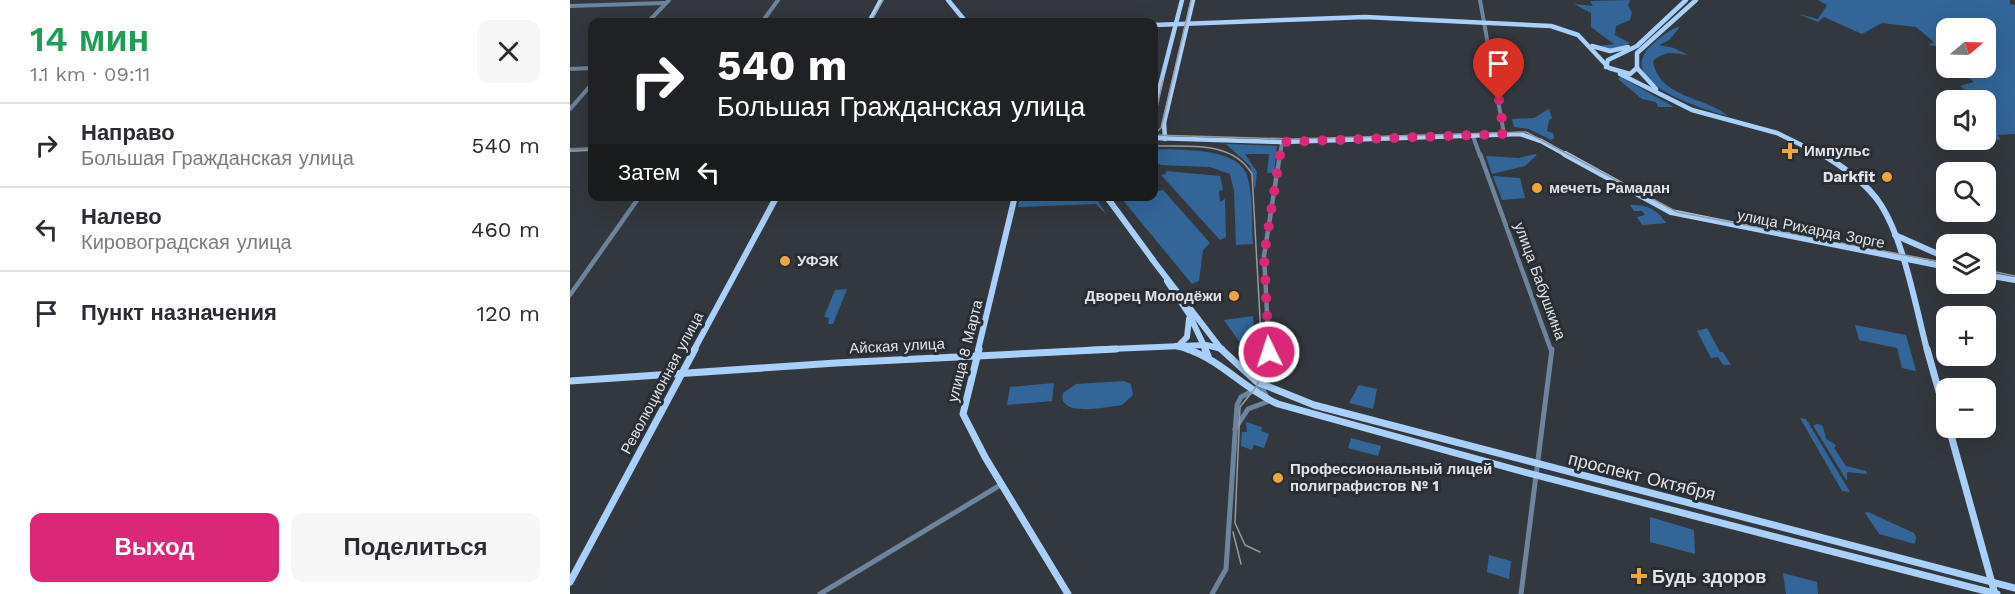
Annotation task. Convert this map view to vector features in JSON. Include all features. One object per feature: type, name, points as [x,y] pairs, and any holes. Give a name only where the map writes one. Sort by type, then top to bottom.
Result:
[{"type":"main road","points":[[873,18],[883,0]]},
{"type":"main road","points":[[948,0],[963,18]]},
{"type":"main road","points":[[1158,93],[1182,0]]},
{"type":"main road","points":[[1165,139],[1164,123],[1193,0]]},
{"type":"main road","points":[[1671,101],[1649,83],[1637,68],[1637,53],[1686,0]]},
{"type":"main road","points":[[1606,67],[1608,60],[1647,40],[1696,0]]},
{"type":"main road","points":[[1158,25],[1365,17],[1558,27],[1597,49],[1614,51],[1647,40]]},
{"type":"main road","points":[[1587,42],[1606,67],[1692,110],[1779,134],[1833,160],[1869,191],[1881,205],[1895,235],[1936,380]]},
{"type":"main road","points":[[1591,47],[1603,55],[1619,56]]},
{"type":"main road","points":[[1620,74],[1632,74],[1637,68]]},
{"type":"main road","name":"улица Рихарда Зорге","points":[[1158,138],[1282,142],[1504,134],[1527,136],[1541,141],[1671,213],[1936,265]]},
{"type":"main road","name":"Революционная улица","points":[[570,582],[774,201]]},
{"type":"main road","name":"улица 8 Марта","points":[[1015,201],[963,414],[985,457],[1003,483],[1068,594]]},
{"type":"main road","points":[[1110,201],[1189,314],[1201,345],[1211,361]]},
{"type":"main road","points":[[1895,235],[1936,253]]},
{"type":"main road","name":"проспект Октября","points":[[1152,260],[1176,286],[1230,358],[1249,376],[1264,386],[1321,405],[1487,452],[2015,588]]},
{"type":"main road","points":[[1996,277],[2015,280]]},
{"type":"main road","points":[[1176,346],[1187,337],[1189,314]]},
{"type":"main road","name":"Айская улица","points":[[570,381],[1176,346],[1201,345],[1225,351]]},
{"type":"main road","points":[[1176,346],[1194,350],[1211,361],[1224,365],[1230,358]]},
{"type":"main road","name":"проспект Октября","points":[[1211,361],[1252,392],[1269,401],[1486,461],[1995,594]]},
{"type":"main road","points":[[1317,415],[1321,405]]},
{"type":"main road","points":[[1952,438],[1995,594]]},
{"type":"main road","points":[[1486,461],[1487,452]]},
{"type":"main road","points":[[1590,487],[1591,478]]},
{"type":"main road","points":[[1925,565],[1928,576]]},
{"type":"street","points":[[765,18],[778,0]]},
{"type":"street","points":[[1480,0],[1504,134]]},
{"type":"street","points":[[570,6],[667,2]]},
{"type":"street","points":[[652,18],[667,2]]},
{"type":"street","points":[[570,69],[588,68]]},
{"type":"street","points":[[570,109],[588,89]]},
{"type":"street","name":"улица Бабушкина","points":[[1473,136],[1552,346],[1521,594]]},
{"type":"street","points":[[1235,429],[1248,409],[1269,401],[1264,394],[1270,362],[1264,256],[1282,142]]},
{"type":"street","points":[[570,150],[588,149]]},
{"type":"street","points":[[570,295],[636,201]]},
{"type":"street","points":[[1212,594],[1226,568],[1238,402],[1264,386]]},
{"type":"street","points":[[820,594],[1003,483]]},
{"type":"shaded area","points":[[1630,0],[1628,6],[1632,12],[1630,20],[1616,26],[1615,35],[1630,43],[1613,50],[1598,46],[1614,44],[1591,27],[1591,13],[1574,4],[1593,6],[1590,1]]},
{"type":"shaded area","points":[[1818,0],[2010,0],[2010,4],[2015,5],[2015,134],[1998,135],[2000,140],[1996,140],[1996,90],[1965,90],[1960,86],[1974,82],[1969,78],[1996,78],[1996,18],[1936,18],[1936,46],[1928,45],[1934,42],[1916,27],[1882,23],[1862,34],[1824,17],[1818,22],[1798,14],[1818,19],[1827,5]]},
{"type":"shaded area","points":[[1680,27],[1669,40],[1659,45],[1674,48],[1688,55],[1670,53],[1662,55],[1653,61],[1657,73],[1664,83],[1674,90],[1728,116],[1665,92],[1651,81],[1643,70],[1643,57],[1653,44],[1669,31]]},
{"type":"shaded area","points":[[1621,77],[1674,107],[1658,107],[1656,102],[1642,99],[1618,79]]},
{"type":"shaded area","points":[[1549,109],[1552,118],[1549,120],[1547,131],[1553,133],[1554,138],[1551,140],[1529,129],[1514,127],[1512,119],[1534,118]]},
{"type":"shaded area","points":[[1226,144],[1277,146],[1274,173],[1267,173],[1269,154],[1245,154],[1257,172],[1255,190],[1250,166]]},
{"type":"shaded area","points":[[1158,149],[1218,154],[1240,165],[1249,181],[1253,244],[1236,245],[1234,191],[1230,174],[1210,167],[1158,163]]},
{"type":"shaded area","points":[[1537,155],[1525,166],[1492,174],[1486,156],[1519,158]]},
{"type":"shaded area","points":[[1166,171],[1220,176],[1223,190],[1219,191],[1220,202],[1225,199],[1226,237],[1220,240],[1161,175],[1166,174]]},
{"type":"shaded area","points":[[1493,176],[1520,178],[1525,198],[1502,200]]},
{"type":"shaded area","points":[[1163,190],[1210,243],[1203,250],[1199,281],[1192,284],[1123,201],[1158,201],[1158,191]]},
{"type":"shaded area","points":[[1019,201],[1098,201],[1107,215],[1096,204],[1018,207]]},
{"type":"shaded area","points":[[1630,205],[1651,208],[1666,223],[1642,225],[1637,217],[1645,215],[1642,211],[1634,211]]},
{"type":"shaded area","points":[[847,289],[833,324],[828,324],[829,318],[824,317],[835,290]]},
{"type":"shaded area","points":[[1253,316],[1257,353],[1247,353],[1224,320]]},
{"type":"shaded area","points":[[1855,325],[1906,335],[1916,371],[1902,368],[1897,348],[1859,340]]},
{"type":"shaded area","points":[[1707,328],[1720,352],[1723,352],[1731,365],[1723,365],[1718,357],[1711,358],[1697,331]]},
{"type":"shaded area","points":[[1124,381],[1131,384],[1133,395],[1122,405],[1085,409],[1068,406],[1063,401],[1063,393],[1076,384]]},
{"type":"shaded area","points":[[1054,383],[1052,401],[1007,405],[1010,387]]},
{"type":"shaded area","points":[[1359,385],[1377,389],[1373,409],[1349,403]]},
{"type":"shaded area","points":[[1800,418],[1806,419],[1850,492],[1842,491]]},
{"type":"shaded area","points":[[1246,422],[1262,427],[1261,431],[1269,434],[1264,448],[1254,445],[1252,450],[1241,446],[1242,432],[1247,432]]},
{"type":"shaded area","points":[[1818,424],[1823,426],[1826,439],[1836,445],[1834,448],[1846,466],[1866,471],[1867,474],[1847,472],[1847,481],[1814,427]]},
{"type":"shaded area","points":[[1351,438],[1381,446],[1378,456],[1348,448]]},
{"type":"shaded area","points":[[1868,512],[1914,533],[1915,544],[1879,534],[1865,513]]},
{"type":"shaded area","points":[[1650,517],[1694,530],[1695,554],[1650,542]]},
{"type":"shaded area","points":[[1489,555],[1511,561],[1509,579],[1487,572]]},
{"type":"shaded area","points":[[1783,573],[1817,582],[1818,594],[1786,594]]},
{"type":"tram line","points":[[873,18],[883,0]]},
{"type":"tram line","points":[[1158,131],[1161,128],[1191,0]]},
{"type":"tram line","points":[[1158,103],[1163,81]]},
{"type":"tram line","points":[[1158,135],[1293,139],[1526,132],[1677,212],[1936,261]]},
{"type":"tram line","points":[[1158,146],[1195,146],[1221,150],[1233,155],[1252,174],[1263,372],[1256,387],[1240,407],[1235,523],[1245,545],[1260,552]]},
{"type":"tram line","points":[[570,151],[588,150]]},
{"type":"tram line","points":[[1996,272],[2015,276]]},
{"type":"tram line","points":[[1233,532],[1241,564]]},
{"type":"place","name":"Импульс","points":[[1790,151]]},
{"type":"place","name":"Darkfit","points":[[1887,177]]},
{"type":"place","name":"мечеть Рамадан","points":[[1537,188]]},
{"type":"place","name":"УФЭК","points":[[785,261]]},
{"type":"place","name":"Дворец Молодёжи","points":[[1234,296]]},
{"type":"place","name":"Профессиональный лицей полиграфистов № 1","points":[[1278,478]]},
{"type":"place","name":"Будь здоров","points":[[1639,576]]},
{"type":"route","points":[[1269,352],[1264,256],[1282,142],[1504,134],[1499,100]]}]
